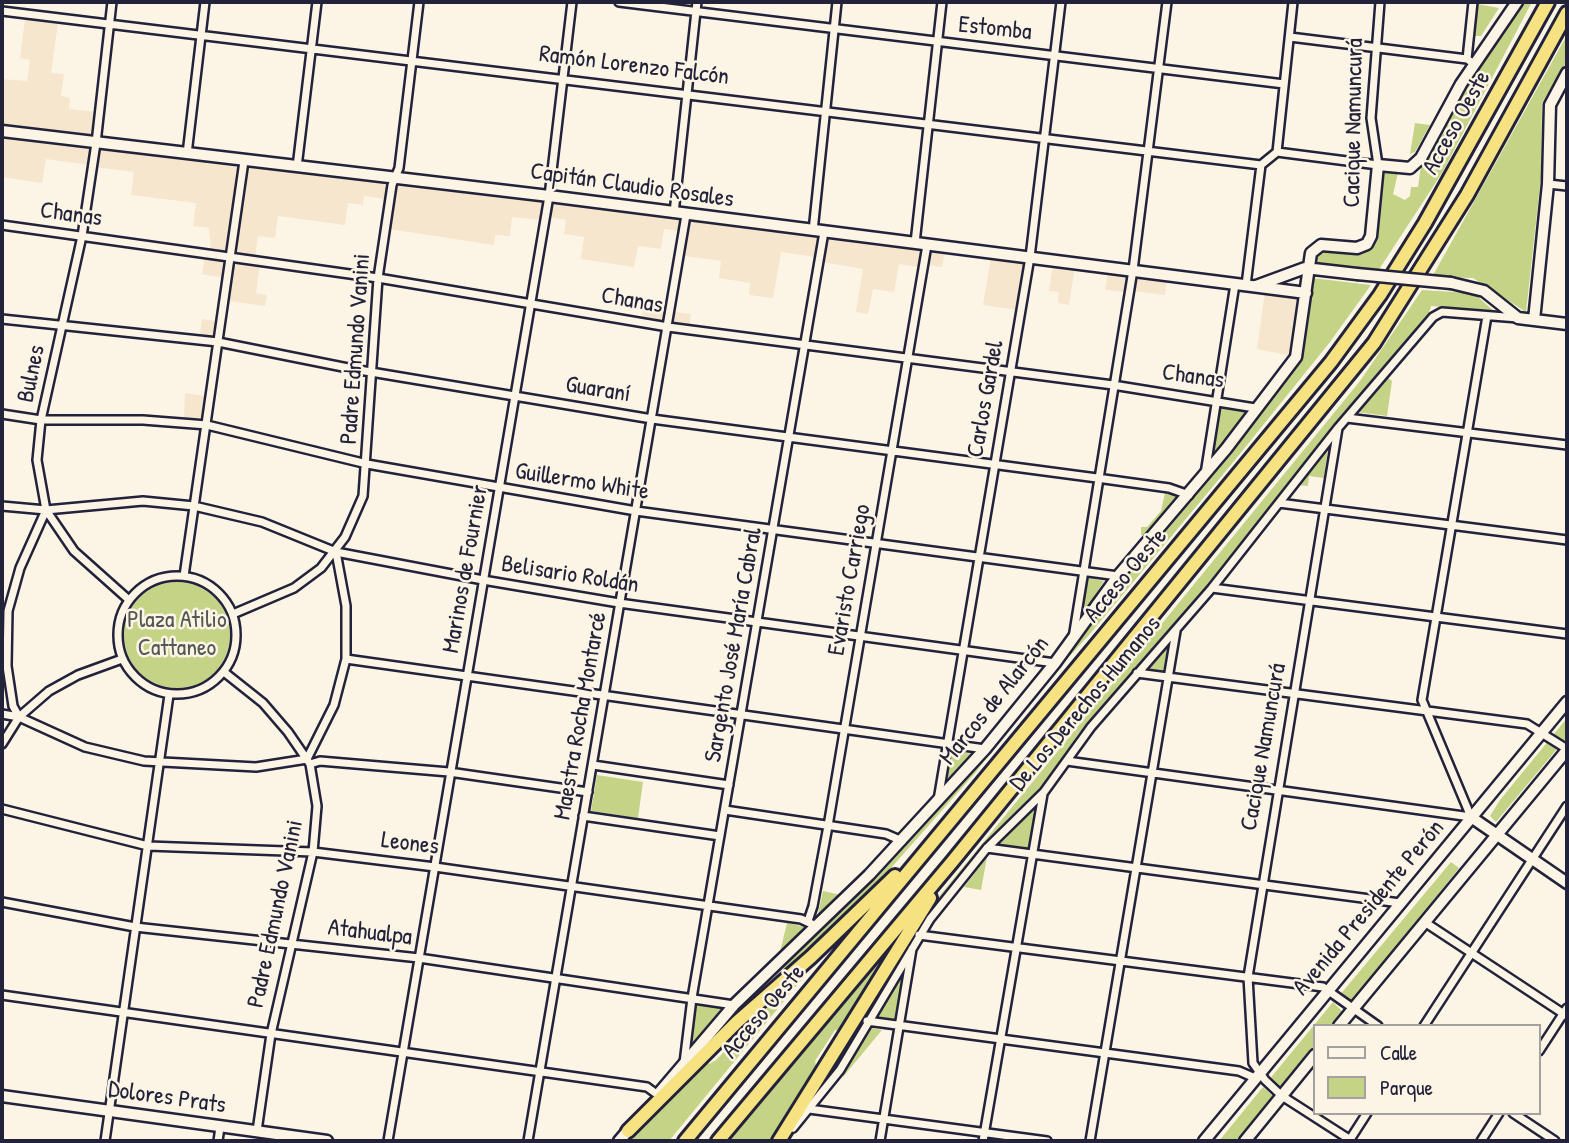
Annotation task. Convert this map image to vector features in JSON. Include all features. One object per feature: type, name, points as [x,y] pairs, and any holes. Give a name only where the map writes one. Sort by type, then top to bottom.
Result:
[{"type":"highway","name":"Acceso Oeste","points":[[685,1141],[1298,403],[1357,328],[1425,223],[1548,2]]},
{"type":"highway","name":"Acceso Oeste","points":[[718,1141],[952,862],[1374,343],[1467,195],[1567,13]]},
{"type":"highway","points":[[623,1136],[737,1022],[811,957],[929,845]]},
{"type":"highway","points":[[780,1141],[952,862]]},
{"type":"street","name":"Bulnes","points":[[46,510],[37,460],[41,420],[82,236],[112,2]]},
{"type":"street","points":[[187,154],[205,2]]},
{"type":"street","points":[[297,167],[317,2]]},
{"type":"street","name":"Padre Edmundo Vanini","points":[[337,552],[357,512],[367,464],[378,278],[395,178],[419,2]]},
{"type":"street","name":"Marinos de Fournier","points":[[388,1141],[549,196],[572,2]]},
{"type":"street","name":"Estomba","points":[[619,2],[1284,84]]},
{"type":"street","points":[[674,213],[697,2]]},
{"type":"street","name":"Sargento José María Cabral","points":[[684,1064],[692,998],[804,345],[818,232],[825,110],[837,2]]},
{"type":"street","points":[[915,243],[942,2]]},
{"type":"street","name":"Carlos Gardel","points":[[938,801],[1030,257],[1061,2]]},
{"type":"street","points":[[1073,639],[1081,570],[1133,271],[1167,2]]},
{"type":"street","points":[[1251,285],[1261,165],[1277,152],[1293,2]]},
{"type":"street","name":"Cacique Namuncurá","points":[[1308,269],[1311,253],[1317,246],[1357,248],[1367,244],[1371,236],[1378,165],[1371,126],[1380,2]]},
{"type":"street","points":[[1470,61],[1473,2]]},
{"type":"street","points":[[1277,152],[1378,165],[1415,165],[1427,149],[1470,61],[1517,2]]},
{"type":"street","name":"Ramón Lorenzo Falcón","points":[[2,11],[1261,165]]},
{"type":"street","points":[[1290,37],[1470,61]]},
{"type":"street","points":[[1534,320],[1548,184],[1550,105],[1567,73]]},
{"type":"street","name":"Capitán Claudio Rosales","points":[[2,131],[549,196],[1306,293]]},
{"type":"street","points":[[184,576],[244,161]]},
{"type":"street","points":[[1548,184],[1567,186]]},
{"type":"street","name":"Maestra Rocha Montarcé","points":[[528,1141],[686,215]]},
{"type":"street","name":"Chanas","points":[[2,225],[378,278],[668,327],[1112,385],[1255,408]]},
{"type":"street","name":"Evaristo Carriego","points":[[811,923],[927,245]]},
{"type":"street","name":"Capitán Claudio Rosales","points":[[1251,285],[1308,269],[1451,283],[1484,291],[1518,318]]},
{"type":"street","name":"Marcos de Alarcón","points":[[623,1136],[734,1005],[811,923],[902,841],[985,749],[1055,663],[1118,576],[1205,475],[1296,357],[1308,269]]},
{"type":"street","points":[[1205,475],[1235,284]]},
{"type":"street","name":"De Los Derechos Humanos","points":[[780,1141],[840,1070],[919,934],[987,848],[1044,792],[1137,673],[1212,588],[1338,428],[1433,317],[1445,312],[1487,316]]},
{"type":"street","points":[[1567,324],[1487,316],[1436,616],[1423,709],[1471,817],[1567,883]]},
{"type":"street","name":"Guaraní","points":[[2,319],[218,342],[652,419],[1169,488],[1189,495]]},
{"type":"street","name":"Guillermo White","points":[[2,414],[41,420],[143,420],[206,425],[367,464],[636,511],[1118,576]]},
{"type":"street","points":[[1348,418],[1567,445]]},
{"type":"street","name":"Cacique Namuncurá","points":[[1258,1075],[1252,1058],[1248,977],[1338,428]]},
{"type":"street","name":"Belisario Roldán","points":[[2,506],[46,510],[128,501],[194,506],[262,522],[337,552],[483,580],[619,603],[1055,663]]},
{"type":"street","points":[[1279,503],[1327,507],[1567,540]]},
{"type":"street","points":[[46,510],[80,558],[130,600]]},
{"type":"street","points":[[19,717],[13,706],[7,666],[5,611],[20,568],[46,510]]},
{"type":"street","points":[[233,614],[303,583],[337,552]]},
{"type":"street","points":[[308,762],[334,705],[346,659],[346,606],[337,552]]},
{"type":"street","points":[[184,576],[214,588],[233,614],[237,634],[233,654],[224,672],[209,686],[191,693],[169,695],[142,684],[122,659],[118,629],[130,600],[154,581],[184,576]]},
{"type":"street","points":[[1212,588],[1567,634]]},
{"type":"street","points":[[1090,1141],[1176,631]]},
{"type":"street","points":[[2,744],[19,717],[63,683],[122,659]]},
{"type":"street","points":[[346,659],[985,749]]},
{"type":"street","points":[[224,672],[272,712],[308,762]]},
{"type":"street","points":[[1137,673],[1527,724],[1566,749],[1498,838],[1341,1024]]},
{"type":"street","points":[[105,1141],[169,695]]},
{"type":"street","name":"Avenida Presidente Perón","points":[[1204,1141],[1567,702]]},
{"type":"street","points":[[2,714],[19,717],[85,747],[158,763],[256,767],[332,762],[449,772],[588,792]]},
{"type":"street","points":[[1066,761],[1279,788],[1471,817]]},
{"type":"street","name":"Padre Edmundo Vanini","points":[[257,1131],[271,1034],[313,852],[317,818],[308,762]]},
{"type":"street","points":[[593,765],[729,785]]},
{"type":"street","points":[[984,1137],[1044,792]]},
{"type":"street","points":[[1425,1024],[1567,806]]},
{"type":"street","name":"Leones","points":[[2,808],[148,846],[313,852],[435,866],[708,905],[811,923]]},
{"type":"street","points":[[725,810],[886,834],[902,841]]},
{"type":"street","points":[[583,816],[720,836]]},
{"type":"street","points":[[987,848],[1400,902]]},
{"type":"street","name":"Atahualpa","points":[[2,902],[135,927],[419,958],[734,1005]]},
{"type":"street","points":[[1426,923],[1566,1013],[1541,1048]]},
{"type":"street","points":[[919,934],[1248,977],[1327,990],[1375,1024]]},
{"type":"street","points":[[880,1141],[912,945]]},
{"type":"street","points":[[2,995],[539,1070],[647,1087],[658,1095]]},
{"type":"street","points":[[867,1021],[1258,1075],[1282,1096],[1350,1141],[1366,1115]]},
{"type":"street","points":[[1245,1141],[1314,1056]]},
{"type":"street","name":"Dolores Prats","points":[[2,1096],[327,1141]]},
{"type":"street","points":[[809,1109],[984,1137],[1047,1141]]},
{"type":"street","points":[[1480,1141],[1498,1115]]},
{"type":"street","points":[[1516,1115],[1555,1141]]},
{"type":"street","points":[[218,1141],[220,1127]]},
{"type":"shaded area","points":[[25,19],[58,23],[51,73],[64,74],[61,96],[70,98],[69,109],[96,112],[92,137],[2,128],[2,79],[27,81],[30,60],[20,58]]},
{"type":"shaded area","points":[[2,135],[84,145],[91,151],[89,165],[46,159],[42,183],[2,177]]},
{"type":"shaded area","points":[[103,149],[234,164],[239,170],[227,249],[223,252],[211,251],[209,228],[193,226],[196,203],[131,195],[134,172],[95,167],[97,152]]},
{"type":"shaded area","points":[[248,166],[382,182],[387,188],[385,199],[364,196],[363,205],[348,203],[345,225],[278,216],[275,238],[258,236],[255,257],[240,255],[236,251]]},
{"type":"shaded area","points":[[398,183],[539,200],[544,206],[543,220],[512,217],[510,236],[495,235],[494,245],[389,229]]},
{"type":"shaded area","points":[[559,202],[677,217],[681,222],[679,231],[664,229],[661,249],[638,246],[634,267],[581,259],[584,237],[564,234],[566,220],[549,217],[550,209]]},
{"type":"shaded area","points":[[695,219],[812,235],[819,240],[816,257],[781,252],[773,298],[749,295],[750,283],[719,278],[721,261],[685,256],[690,223]]},
{"type":"shaded area","points":[[829,237],[917,247],[922,251],[919,267],[899,264],[894,292],[873,289],[868,314],[856,312],[863,269],[822,262],[825,242]]},
{"type":"shaded area","points":[[935,250],[945,251],[942,267],[928,265],[929,254]]},
{"type":"shaded area","points":[[205,257],[222,261],[223,278],[202,274]]},
{"type":"shaded area","points":[[991,257],[1018,260],[1023,265],[1017,310],[983,305]]},
{"type":"shaded area","points":[[240,261],[260,264],[256,293],[267,295],[265,306],[229,301],[233,268]]},
{"type":"shaded area","points":[[1053,264],[1075,267],[1069,305],[1058,303],[1059,292],[1049,291]]},
{"type":"shaded area","points":[[1108,272],[1125,275],[1128,280],[1126,292],[1105,290]]},
{"type":"shaded area","points":[[1139,276],[1167,279],[1165,295],[1133,291]]},
{"type":"shaded area","points":[[1265,291],[1300,298],[1292,356],[1257,349]]},
{"type":"shaded area","points":[[644,304],[666,307],[665,317],[660,321],[642,319]]},
{"type":"shaded area","points":[[674,312],[691,314],[689,327],[674,322]]},
{"type":"shaded area","points":[[202,319],[217,321],[212,336],[200,336]]},
{"type":"shaded area","points":[[185,393],[205,396],[203,414],[198,420],[184,419]]},
{"type":"green space","points":[[1520,2],[1532,2],[1442,173],[1378,271],[1315,262],[1323,248],[1364,250],[1381,172],[1398,173],[1393,194],[1405,200],[1410,196],[1411,187],[1418,187],[1421,165],[1434,148],[1469,77]]},
{"type":"green space","points":[[1477,4],[1499,8],[1481,36],[1475,36],[1474,30]]},
{"type":"green space","points":[[1567,35],[1567,61],[1542,103],[1541,177],[1526,312],[1473,278],[1432,277]]},
{"type":"green space","points":[[1415,123],[1430,125],[1415,152],[1410,154]]},
{"type":"green space","points":[[1312,278],[1371,285],[1330,342],[1235,460],[1090,634],[1043,685],[1119,583],[1230,449],[1301,353]]},
{"type":"green space","points":[[1422,290],[1469,293],[1477,296],[1495,312],[1431,306],[1428,316],[1187,613],[1078,734],[1041,790],[956,879],[910,942],[846,1051],[826,1077],[847,1036],[928,910],[1360,381]]},
{"type":"green space","points":[[1387,377],[1392,381],[1387,416],[1357,412]]},
{"type":"green space","points":[[1224,405],[1246,412],[1210,462],[1221,408]]},
{"type":"green space","points":[[1328,449],[1324,478],[1309,476],[1308,486],[1298,485]]},
{"type":"green space","points":[[1165,493],[1177,495],[1177,500],[1146,535],[1141,535],[1141,527],[1147,527],[1161,511]]},
{"type":"green space","points":[[1087,578],[1104,581],[1082,616],[1078,616]]},
{"type":"green space","name":"Plaza Atilio Cattaneo","points":[[177,582],[197,586],[214,598],[226,615],[230,635],[226,655],[214,672],[197,684],[177,688],[157,684],[140,672],[128,655],[124,635],[128,615],[140,598],[157,586]]},
{"type":"green space","points":[[1168,645],[1163,673],[1146,669]]},
{"type":"green space","points":[[1567,718],[1567,737],[1496,822],[1490,816],[1500,800]]},
{"type":"green space","points":[[1008,730],[976,772],[852,912],[823,940],[784,969],[779,967],[941,806]]},
{"type":"green space","points":[[952,752],[977,754],[947,783]]},
{"type":"green space","points":[[597,775],[643,782],[638,818],[591,811]]},
{"type":"green space","points":[[1037,803],[1029,850],[995,844]]},
{"type":"green space","points":[[987,857],[981,890],[964,887]]},
{"type":"green space","points":[[1451,862],[1459,868],[1351,1003],[1339,996]]},
{"type":"green space","points":[[823,891],[841,895],[820,915],[818,914]]},
{"type":"green space","points":[[787,923],[805,927],[780,952]]},
{"type":"green space","points":[[897,938],[842,1031],[835,1030],[815,1061],[817,1070],[771,1141],[729,1141]]},
{"type":"green space","points":[[830,945],[669,1141],[624,1141],[706,1061],[709,1064],[716,1060],[750,1025],[748,1022]]},
{"type":"green space","points":[[903,971],[895,1019],[877,1017]]},
{"type":"green space","points":[[695,1001],[727,1007],[688,1050]]},
{"type":"green space","points":[[1333,1002],[1343,1012],[1333,1024],[1315,1024]]},
{"type":"green space","points":[[1314,1025],[1314,1047],[1279,1090],[1268,1081]]},
{"type":"green space","points":[[872,1028],[882,1030],[843,1077],[842,1072],[865,1031]]},
{"type":"green space","points":[[1263,1087],[1273,1096],[1236,1141],[1219,1141]]}]
